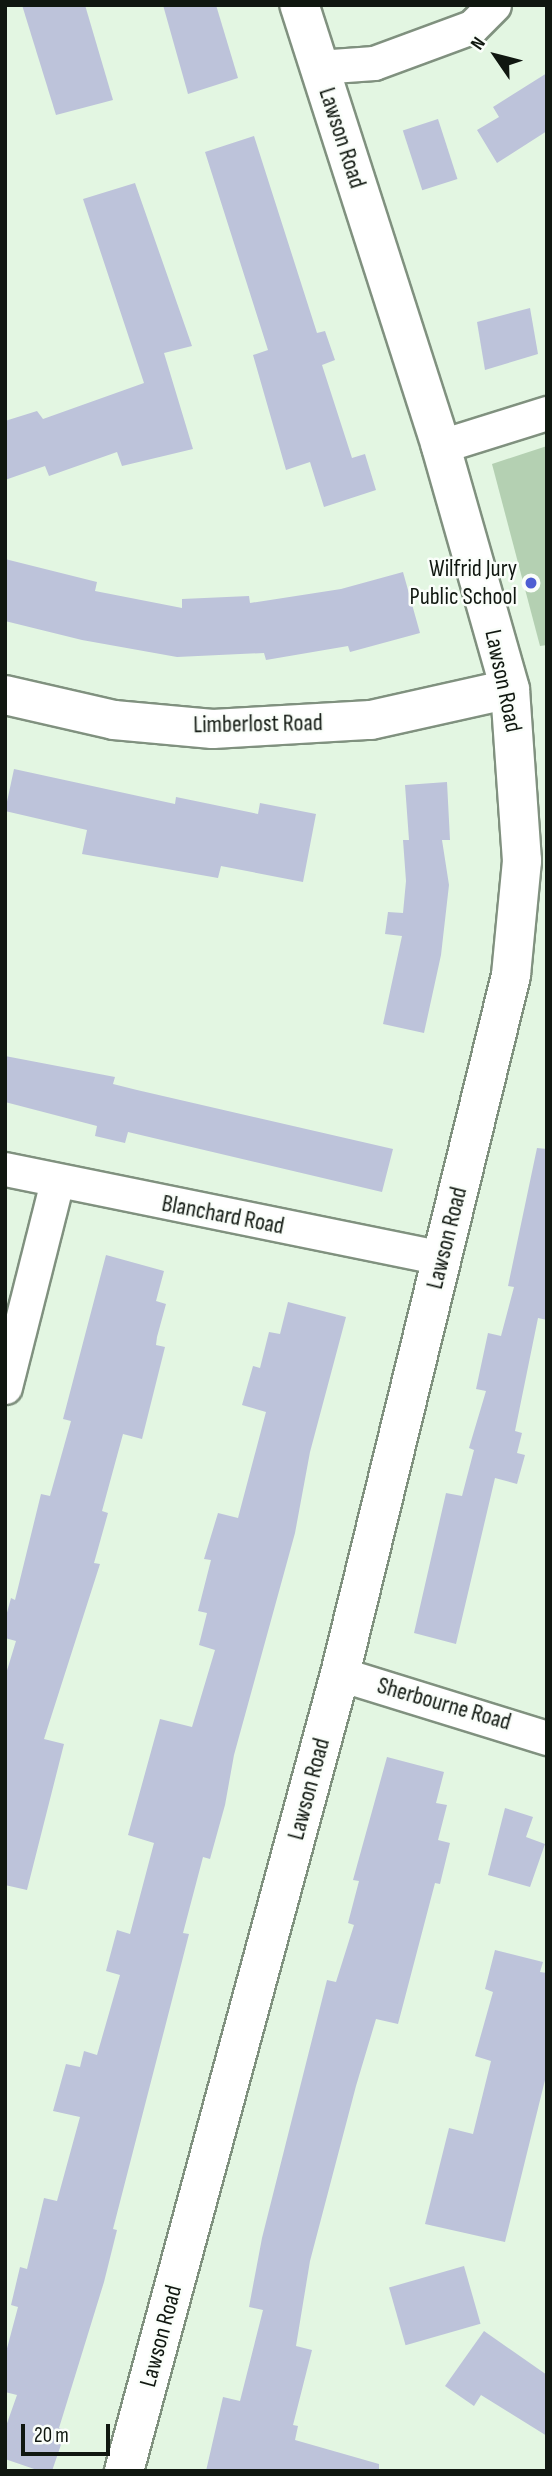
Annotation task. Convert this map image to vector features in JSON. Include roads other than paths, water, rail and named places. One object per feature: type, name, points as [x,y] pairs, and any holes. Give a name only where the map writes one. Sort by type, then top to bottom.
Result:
[{"type":"street","name":"Lawson Road","points":[[124,2471],[341,1674],[511,975],[522,861],[510,689],[441,446],[299,5]]},
{"type":"street","points":[[318,67],[374,63],[472,27],[494,5]]},
{"type":"street","points":[[441,446],[547,413]]},
{"type":"street","name":"Limberlost Road","points":[[5,695],[114,720],[213,729],[371,720],[510,689]]},
{"type":"street","name":"Blanchard Road","points":[[5,1168],[57,1182],[442,1258]]},
{"type":"street","points":[[5,1387],[57,1182]]},
{"type":"street","name":"Sherbourne Road","points":[[341,1674],[547,1738]]},
{"type":"place","name":"Wilfrid Jury Public School","points":[[531,583]]}]
